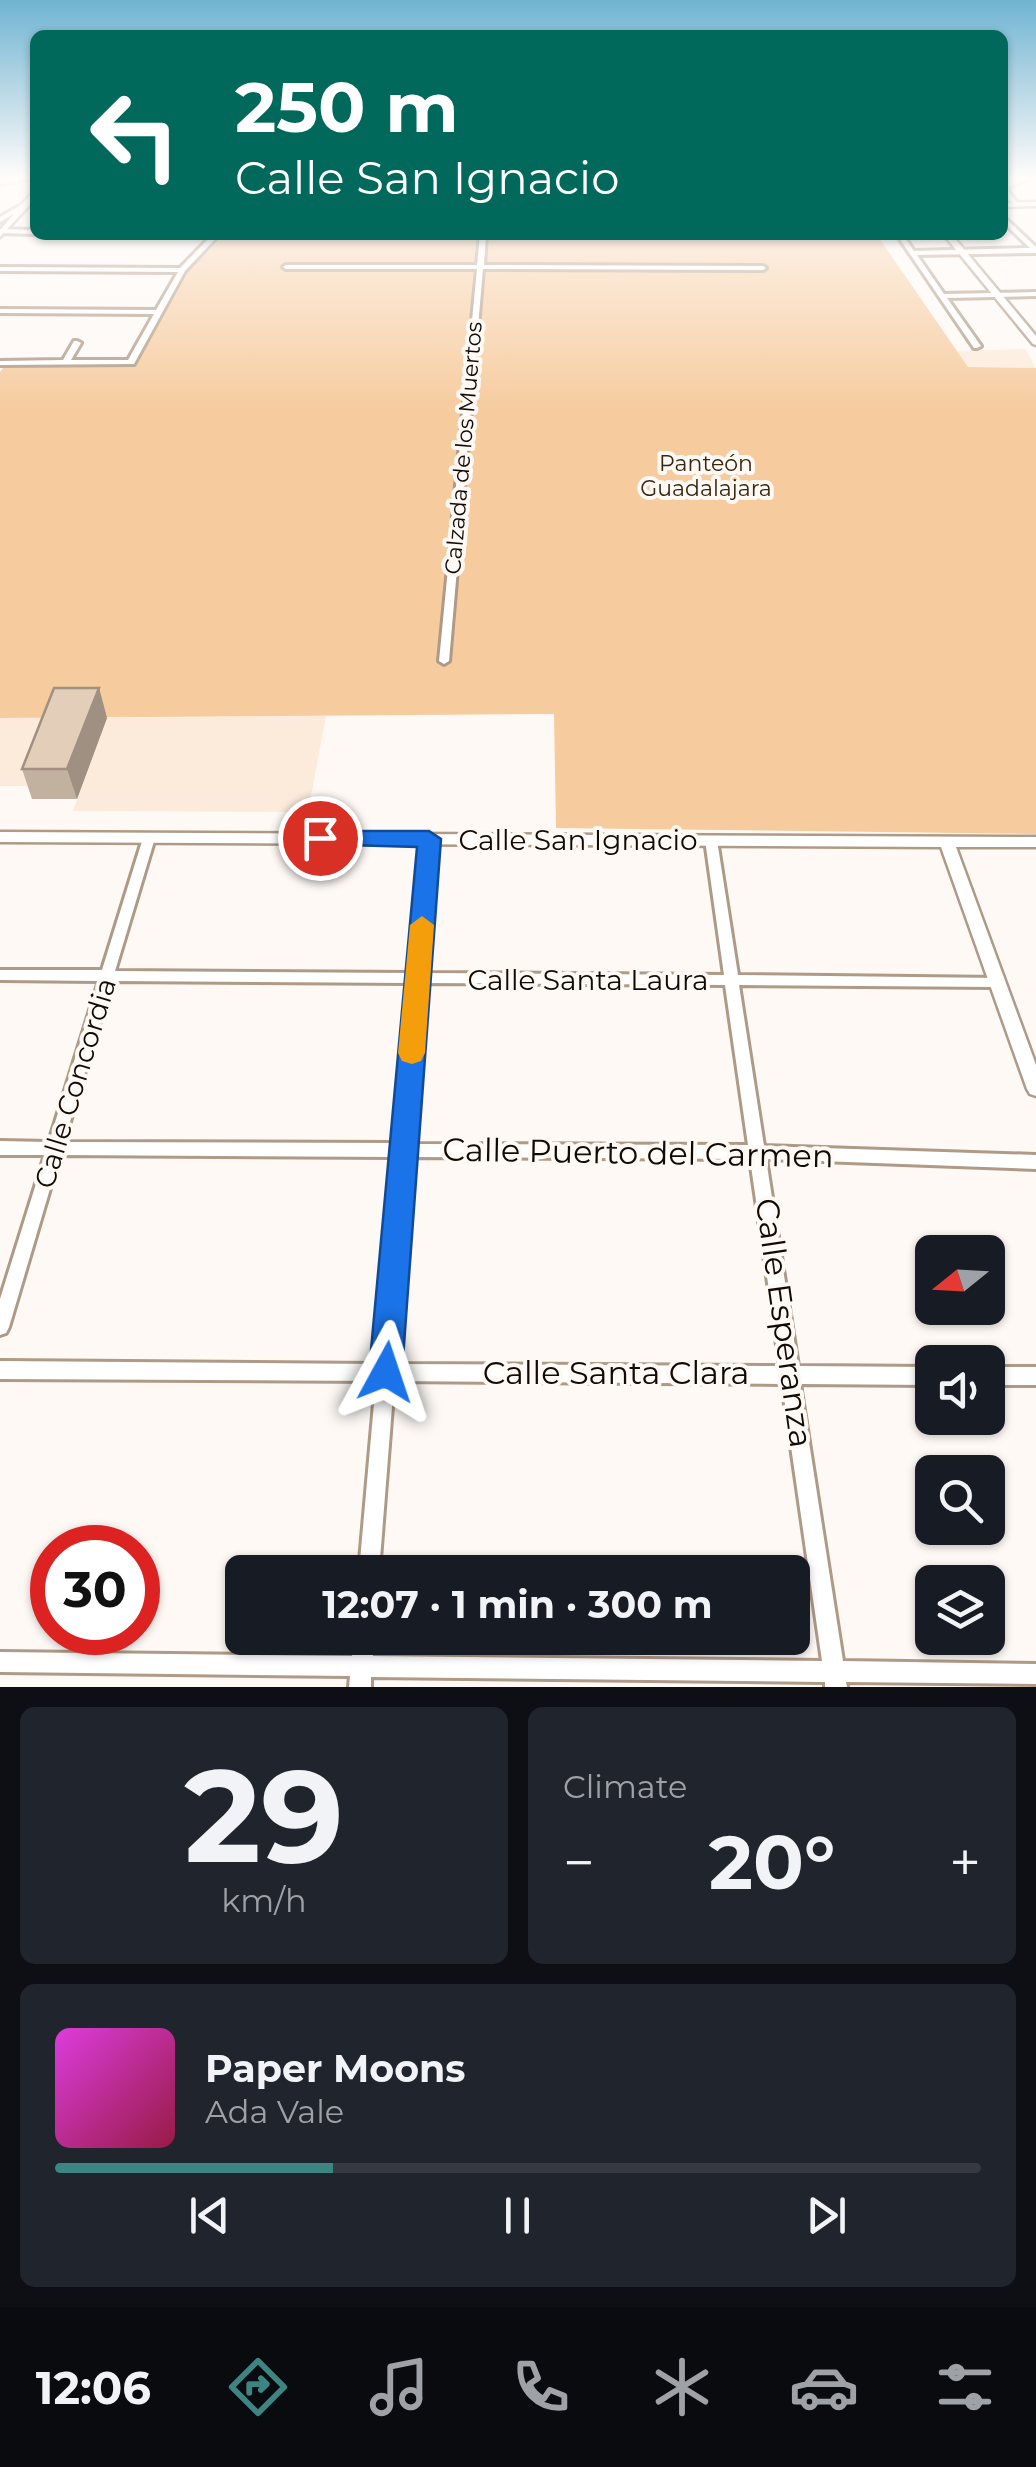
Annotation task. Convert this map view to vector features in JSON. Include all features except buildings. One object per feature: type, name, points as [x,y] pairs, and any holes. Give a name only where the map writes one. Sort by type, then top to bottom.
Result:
[{"type":"street","points":[[0,363],[131,362],[182,270],[196,256]]},
{"type":"street","name":"Calzada de los Muertos","points":[[444,661],[481,256]]},
{"type":"street","points":[[914,256],[977,346]]},
{"type":"street","points":[[965,256],[1036,342]]},
{"type":"street","points":[[288,264],[762,266]]},
{"type":"street","points":[[0,269],[182,270]]},
{"type":"street","points":[[941,296],[1036,294]]},
{"type":"street","points":[[0,311],[158,312]]},
{"type":"street","points":[[65,363],[78,342]]},
{"type":"street","name":"Calle San Ignacio","points":[[0,837],[1036,842]]},
{"type":"street","name":"Calle Concordia","points":[[0,1328],[150,838]]},
{"type":"street","points":[[370,1555],[429,839]]},
{"type":"street","name":"Calle Esperanza","points":[[711,840],[835,1679]]},
{"type":"street","points":[[946,842],[1036,1088]]},
{"type":"street","name":"Calle Santa Laura","points":[[0,975],[995,982]]},
{"type":"street","name":"Calle Puerto del Carmen","points":[[0,1148],[759,1152],[1036,1162]]},
{"type":"street","name":"Calle Santa Clara","points":[[0,1370],[915,1376]]},
{"type":"street","points":[[1005,1376],[1036,1376]]},
{"type":"street","points":[[0,1662],[360,1677],[835,1679],[1036,1674]]},
{"type":"shaded area","points":[[1025,349],[1036,368],[968,367],[957,351]]},
{"type":"shaded area","points":[[326,716],[308,812],[73,811],[107,718]]},
{"type":"shaded area","points":[[0,718],[63,718],[37,786],[0,786]]},
{"type":"green space","name":"Panteón Guadalajara","points":[[203,256],[891,256],[968,367],[1036,368],[1036,834],[556,828],[554,714],[0,718],[0,372],[5,365],[136,366],[189,270]]},
{"type":"slow traffic","points":[[412,1053],[422,925]]},
{"type":"route","points":[[320,838],[429,839],[386,1372]]}]
